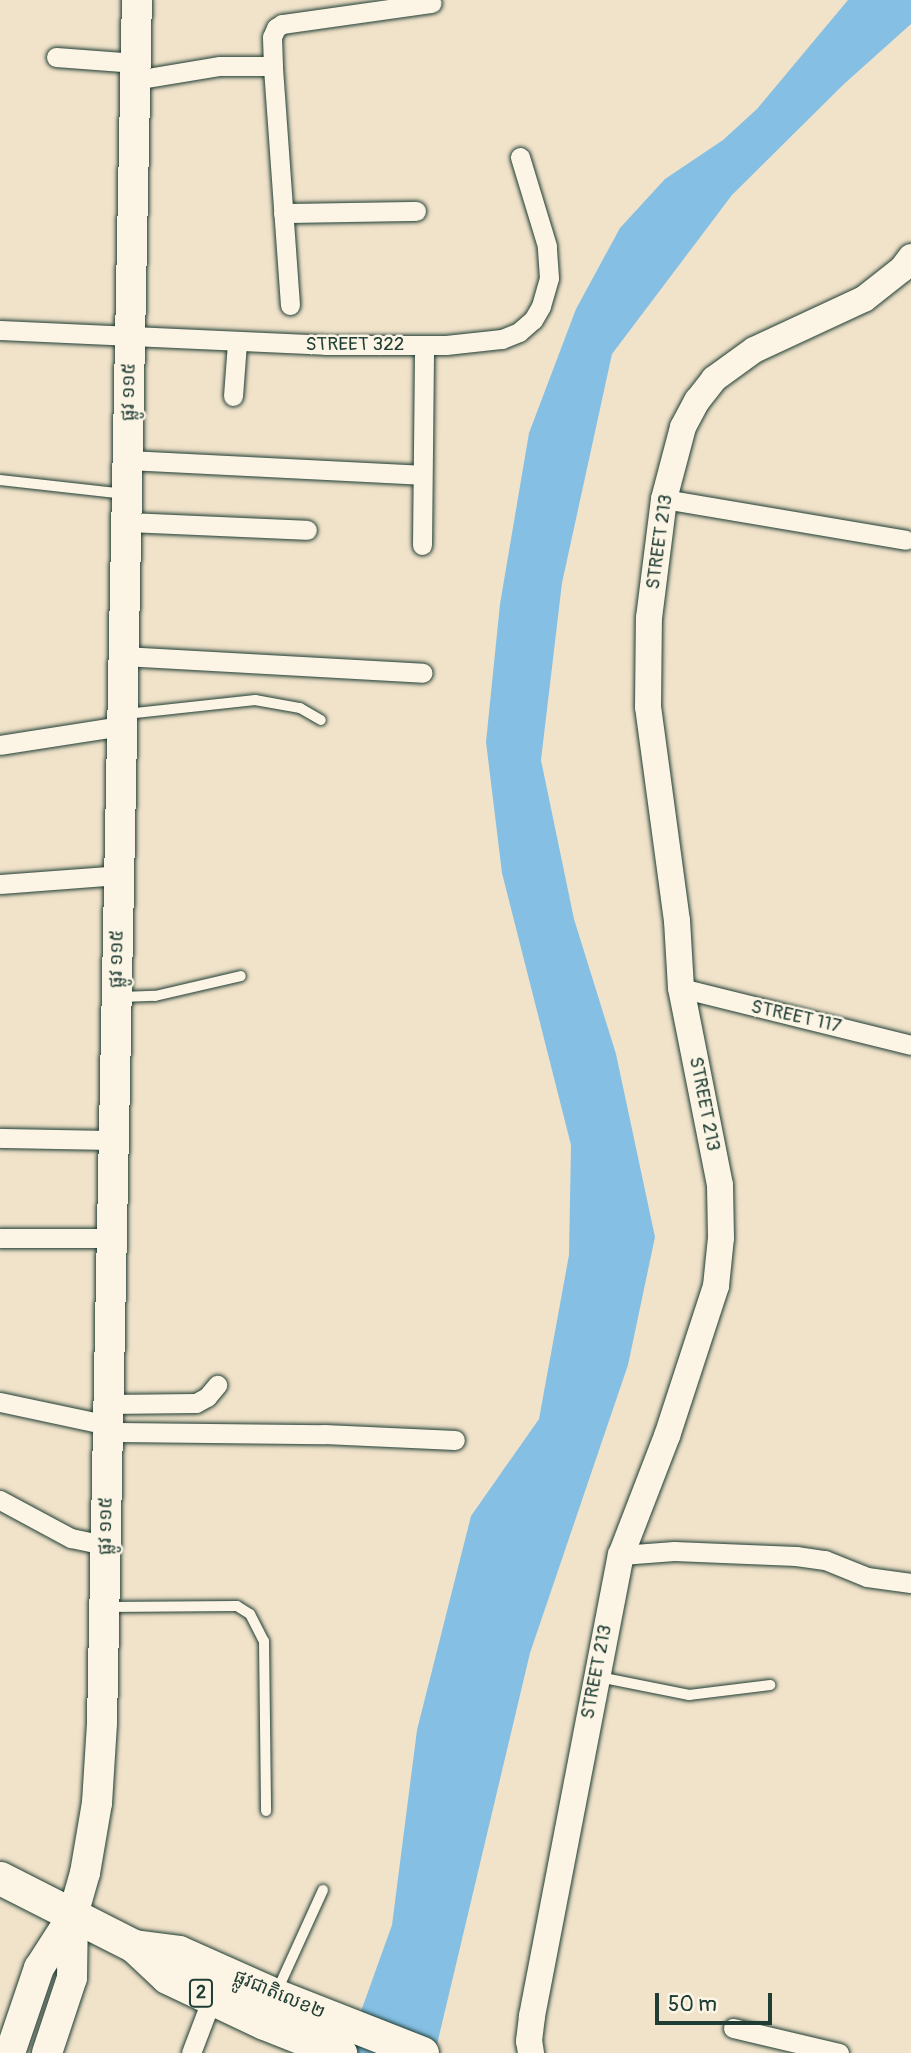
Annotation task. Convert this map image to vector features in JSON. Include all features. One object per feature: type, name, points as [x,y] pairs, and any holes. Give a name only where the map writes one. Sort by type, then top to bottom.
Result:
[{"type":"highway","name":"ផ្លូវជាតិលេខ២","points":[[0,1878],[134,1946],[167,1977],[212,1998],[279,2007],[422,2053]]},
{"type":"highway","name":"ផ្លូវជាតិលេខ២","points":[[134,1946],[179,1951],[279,2007],[340,2053]]},
{"type":"main road","name":"ផ្លូវ ១១៥","points":[[73,1915],[85,1873],[97,1802],[104,1607],[137,0]]},
{"type":"main road","points":[[10,2053],[39,1968],[73,1915]]},
{"type":"main road","points":[[47,2053],[72,1978],[73,1915]]},
{"type":"street","points":[[290,304],[272,37],[282,24],[432,3]]},
{"type":"street","points":[[56,57],[135,71],[273,66]]},
{"type":"street","name":"STREET 322","points":[[0,330],[237,343],[424,345],[502,339],[519,332],[533,320],[541,306],[549,278],[547,246],[520,156]]},
{"type":"street","points":[[283,213],[416,211]]},
{"type":"street","name":"STREET 213","points":[[531,2053],[529,2041],[532,2016],[621,1555],[667,1436],[716,1286],[721,1238],[720,1185],[681,988],[677,921],[648,707],[649,618],[664,499],[683,427],[697,401],[714,379],[754,350],[864,299],[902,269],[911,257]]},
{"type":"street","points":[[233,396],[237,343]]},
{"type":"street","points":[[422,545],[424,345]]},
{"type":"street","points":[[128,460],[421,475]]},
{"type":"street","points":[[664,499],[905,540]]},
{"type":"street","points":[[127,508],[307,530]]},
{"type":"street","points":[[123,656],[423,673]]},
{"type":"street","points":[[0,745],[122,720]]},
{"type":"street","points":[[0,884],[119,875]]},
{"type":"street","name":"STREET 117","points":[[681,988],[911,1045]]},
{"type":"street","points":[[0,1138],[114,1140]]},
{"type":"street","points":[[0,1238],[112,1238]]},
{"type":"street","points":[[0,1402],[108,1421],[197,1403],[207,1397],[217,1385]]},
{"type":"street","points":[[108,1421],[117,1432],[298,1436],[324,1434],[455,1440]]},
{"type":"street","points":[[0,1500],[71,1538],[106,1545]]},
{"type":"street","points":[[621,1555],[674,1551],[796,1556],[825,1560],[867,1577],[911,1583]]},
{"type":"street","points":[[191,2053],[212,1998]]},
{"type":"street","points":[[733,2028],[839,2053]]},
{"type":"lane","points":[[0,480],[127,508]]},
{"type":"lane","points":[[122,720],[264,701],[300,708],[321,720]]},
{"type":"lane","points":[[117,997],[155,996],[241,976]]},
{"type":"lane","points":[[104,1607],[237,1606],[250,1614],[264,1641],[266,1811]]},
{"type":"lane","points":[[596,1676],[689,1695],[770,1685]]},
{"type":"lane","points":[[279,2007],[323,1890]]},
{"type":"water","points":[[848,0],[911,0],[911,24],[844,84],[732,195],[612,354],[562,583],[541,760],[574,919],[616,1054],[655,1237],[628,1365],[530,1653],[435,2053],[346,2053],[392,1925],[417,1730],[471,1516],[539,1419],[569,1255],[571,1145],[502,873],[486,742],[500,604],[529,433],[576,309],[620,228],[665,179],[723,140],[757,109]]}]
